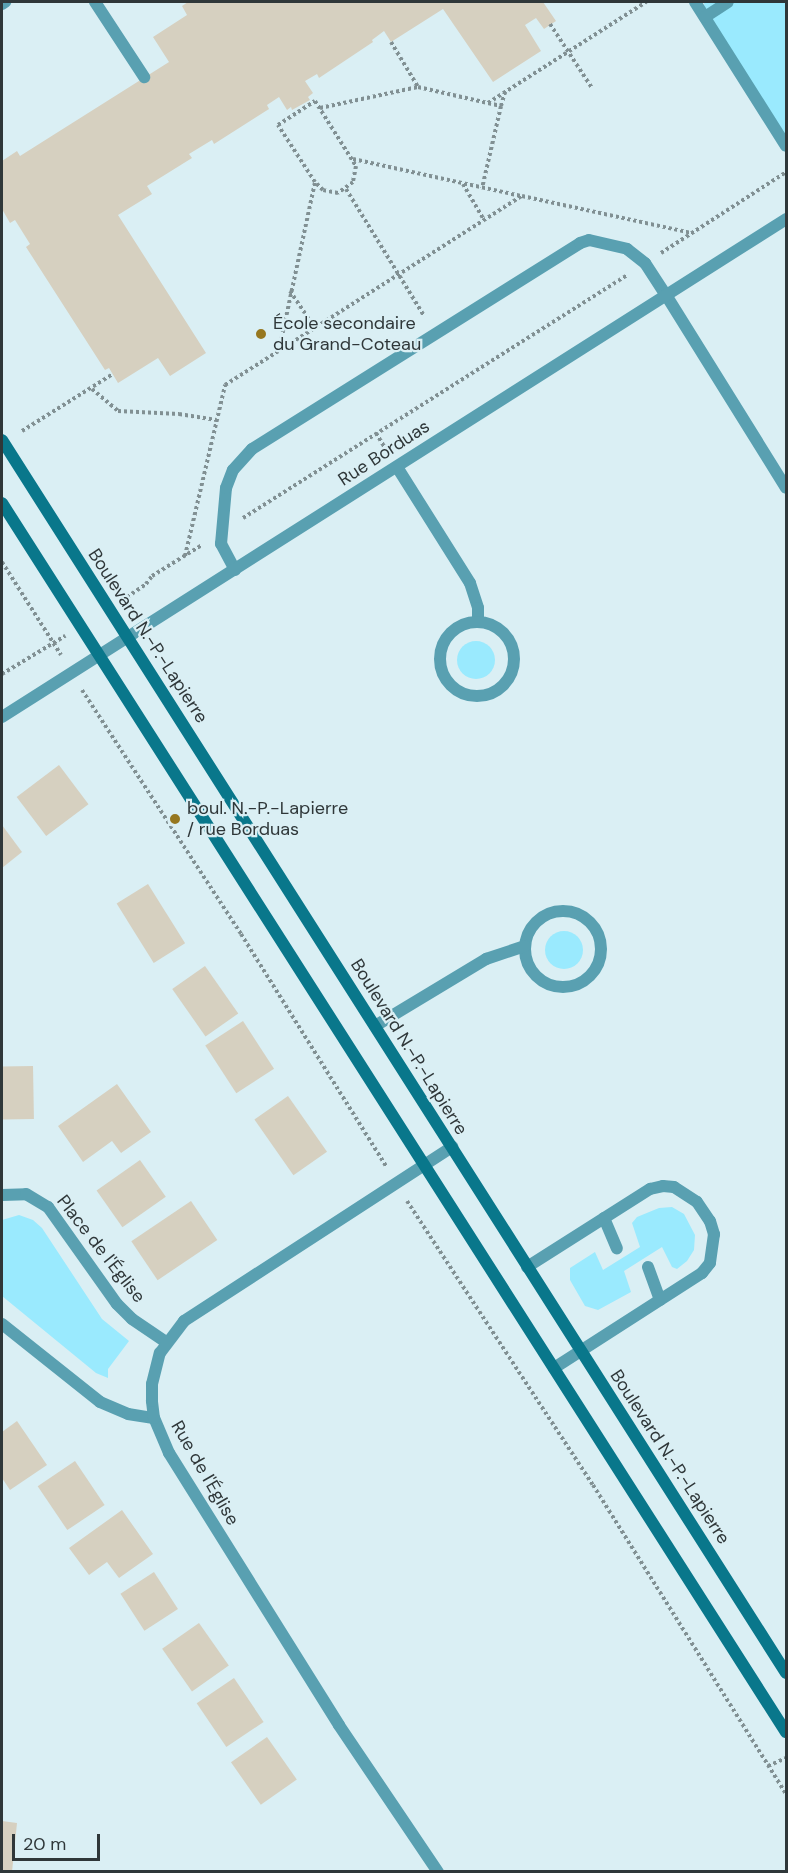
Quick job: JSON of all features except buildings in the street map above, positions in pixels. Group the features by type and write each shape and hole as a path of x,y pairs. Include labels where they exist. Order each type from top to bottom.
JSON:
{"street":[{"path":"95,2 144,77"},
{"path":"695,2 786,146"},
{"path":"705,17 728,2"},
{"name":"Rue Borduas","path":"2,717 786,219"},
{"path":"235,570 225,553 220,533 226,488 232,470 241,458 580,243 589,240 627,249 645,263 786,488"},
{"name":"Boulevard N.-P.-Lapierre","path":"2,440 786,1673"},
{"path":"397,467 470,583 478,608 478,622"},
{"path":"2,503 786,1732"},
{"path":"478,622 500,629 513,649 514,660 506,682 487,695 475,696 452,686 440,664 441,651 446,639 460,627 478,622"},
{"path":"375,1026 486,959 525,946 534,924 543,917 566,911 588,920 596,930 601,953 590,977 579,984 559,987 541,981 531,972 526,959 525,946"},
{"name":"Rue de l'Église","path":"438,1872 286,1641 169,1453 154,1418 152,1384 160,1353 184,1321 452,1147"},
{"path":"527,1267 650,1189 663,1186 674,1187 687,1193 705,1213 714,1234 710,1263 702,1273 554,1368"},
{"name":"Place de l'Église","path":"2,1195 26,1194 48,1207 117,1304 132,1319 166,1342"},
{"path":"604,1218 617,1248"},
{"path":"648,1267 660,1300"},
{"path":"2,1324 100,1402 128,1414 154,1418"}],"path":[{"path":"487,103 646,2"},
{"path":"550,24 592,88"},
{"path":"391,42 418,87"},
{"path":"320,108 418,87 501,106"},
{"path":"482,188 505,91"},
{"path":"315,101 320,108 352,159 357,174 346,189 331,193 315,182 278,125 315,101"},
{"path":"352,159 692,234 786,172"},
{"path":"278,351 315,182"},
{"path":"463,183 484,220"},
{"path":"346,189 435,334"},
{"path":"138,589 152,576 185,557 225,385 522,196"},
{"name":"Rue Borduas","path":"260,508 608,286"},
{"path":"290,290 315,328"},
{"path":"22,431 113,374"},
{"path":"92,389 118,411 179,414 217,420"},
{"path":"2,562 53,644 2,674"},
{"path":"90,702 379,1155"},
{"path":"413,1210 593,1485 786,1794"},
{"path":"768,1766 786,1758"}],"shaded area":[{"path":"704,2 786,2 786,146 705,17"},
{"path":"476,641 490,646 495,660 490,674 476,679 462,674 457,660 462,646"},
{"path":"564,931 571,932 577,937 582,943 582,957 577,963 571,968 564,969 557,968 551,963 546,957 545,950 546,943 551,937 557,932"},
{"path":"672,1207 684,1214 695,1235 694,1250 687,1261 677,1269 672,1267 662,1247 624,1271 631,1292 598,1310 585,1306 570,1280 570,1268 595,1252 603,1270 640,1247 632,1223 637,1217 659,1208"},
{"path":"19,1215 33,1220 42,1228 102,1319 129,1341 108,1369 108,1378 96,1373 2,1296 2,1220"}],"place":[{"name":"École secondaire du Grand-Coteau","path":"261,334"},
{"name":"boul. N.-P.-Lapierre / rue Borduas","path":"175,819"}]}
